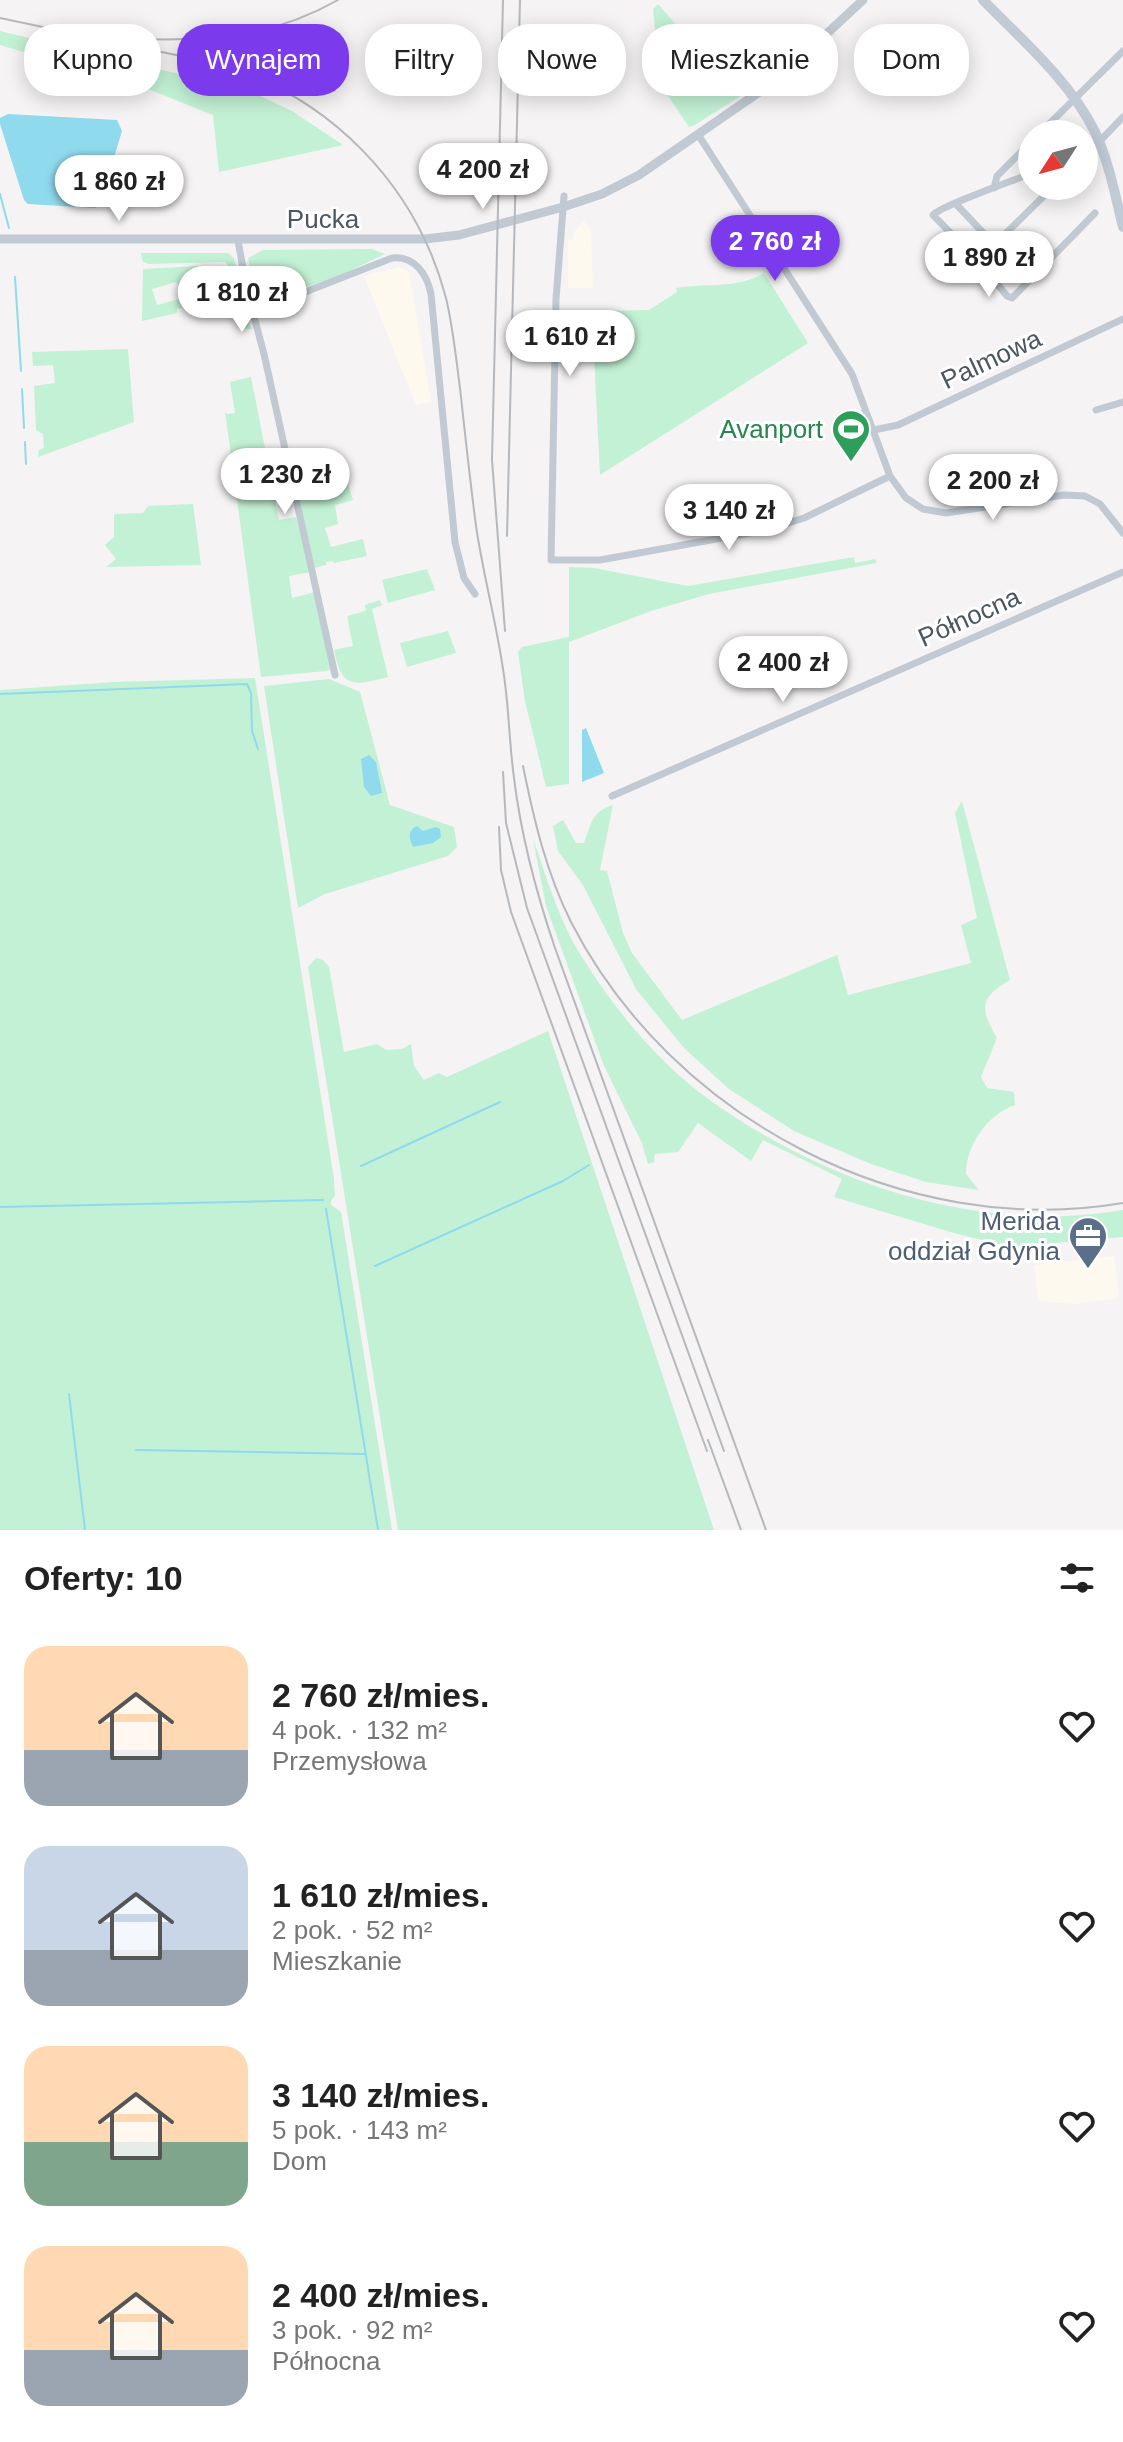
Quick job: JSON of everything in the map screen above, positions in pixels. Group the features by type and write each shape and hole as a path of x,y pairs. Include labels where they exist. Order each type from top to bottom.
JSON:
{"main road":[{"path":"983,0 1074,99 1099,142 1123,227"}],"street":[{"name":"Pucka","path":"0,239 386,241 459,235 584,200 639,175 778,79 863,0"},
{"path":"1053,120 1123,51"},
{"path":"1099,142 1123,117"},
{"path":"699,136 852,374 897,488 923,509 942,513 1064,495 1090,497 1100,504 1123,533"},
{"path":"994,188 997,176 1018,155"},
{"path":"1018,179 940,208 933,215 982,265 1007,296 1012,298 1095,213"},
{"path":"564,196 556,299 551,560 600,560 766,530 804,518 890,476"},
{"path":"956,204 990,240 997,242 1040,200"},
{"path":"238,241 335,675"},
{"name":"Pucka","path":"253,307 295,296 396,257 416,265 428,281 453,530 464,578 475,594"},
{"name":"Palmowa","path":"874,430 898,425 1123,319"},
{"path":"1096,410 1123,402"},
{"name":"Północna","path":"612,796 1123,572"}],"shaded area":[{"path":"584,221 591,231 593,288 568,288 568,240 572,241 575,230"},
{"path":"399,267 409,272 431,402 416,405 364,276"},
{"path":"1114,1256 1119,1298 1074,1304 1038,1301 1034,1265"}],"green space":[{"path":"658,4 676,24 655,24 653,9"},
{"path":"0,31 24,37 24,52 0,45"},
{"path":"161,70 177,73 177,96 260,96 292,111 343,145 219,172 213,115 161,94"},
{"path":"668,96 740,96 695,125 689,127"},
{"path":"372,249 385,254 341,275 266,301 255,293 248,258 263,250"},
{"path":"141,253 228,253 234,258 247,320 252,329 245,329 233,271 225,262 149,264 143,262"},
{"path":"198,266 201,274 181,288 176,282 152,289 157,305 187,297 193,306 142,321 143,269"},
{"path":"764,273 808,343 600,475 592,316 600,311 649,310 677,292 676,288 732,283"},
{"path":"128,349 134,422 38,457 39,450 44,448 43,434 36,430 34,386 55,383 53,365 33,366 32,352"},
{"path":"251,377 279,520 296,517 311,572 289,576 292,598 315,592 331,669 326,671 261,677 225,411 227,414 235,413 230,382"},
{"path":"338,451 353,500 335,505 338,524 325,528 331,547 363,539 367,556 326,562 326,565 314,568 294,478 311,474 309,460"},
{"path":"193,504 201,565 106,567 116,559 105,545 114,537 114,514 143,513 148,506"},
{"path":"854,557 855,563 875,559 877,563 709,594 651,611 569,642 569,784 546,787 525,701 518,652 522,647 569,637 569,567 594,568 688,586"},
{"path":"427,569 435,590 388,603 382,580"},
{"path":"380,600 382,605 372,609 388,677 351,682 341,672 334,650 353,646 347,616 366,611 365,605"},
{"path":"448,631 456,653 407,667 400,643"},
{"path":"255,678 334,1179 335,1196 331,1205 341,1212 392,1530 0,1530 0,690 114,682"},
{"path":"329,679 360,692 390,805 454,827 457,847 448,856 325,894 298,908 264,686"},
{"path":"962,801 1010,980 993,992 986,1004 987,1019 997,1038 981,1077 987,1088 1014,1092 1015,1105 987,1124 974,1142 966,1174 979,1190 926,1182 871,1164 794,1131 729,1089 684,1048 636,989 583,885 558,851 553,826 563,820 576,843 584,843 596,815 613,805 600,870 607,871 623,933 632,953 682,1020 837,955 848,995 971,963 961,925 977,918 955,813"},
{"path":"533,839 567,929 595,977 656,1053 711,1101 756,1131 804,1157 855,1179 907,1196 960,1208 1014,1215 1069,1216 1123,1210 1123,1237 1011,1247 954,1233 834,1197 842,1179 763,1140 751,1161 698,1123 678,1152 655,1154 654,1162 648,1164 642,1143 604,1066 546,906"},
{"path":"316,958 329,967 344,1052 377,1044 386,1050 402,1049 411,1044 414,1066 424,1080 439,1073 447,1077 548,1031 714,1530 398,1530 308,967"}],"water":[{"path":"8,114 117,120 122,131 100,204 95,208 28,204 24,200 0,124 0,118"},
{"path":"586,728 604,773 582,782 582,730"},
{"path":"369,755 376,762 382,793 371,796 364,787 361,759"},
{"path":"417,826 423,831 436,827 440,829 441,837 433,843 413,847 410,835"}],"waterway":[{"path":"0,194 9,228"},
{"path":"15,277 21,371"},
{"path":"22,389 24,428"},
{"path":"25,442 26,464"},
{"path":"0,694 247,684 251,693 252,731 258,749"},
{"path":"361,1166 500,1102"},
{"path":"375,1266 563,1181 589,1165"},
{"path":"0,1207 323,1200"},
{"path":"326,1209 378,1530"},
{"path":"69,1394 85,1530"},
{"path":"136,1450 365,1454"}],"railway":[{"path":"161,39 216,38 265,30 313,13 338,0"},
{"path":"503,0 492,460 505,631"},
{"path":"507,536 520,0"},
{"path":"0,18 214,63 255,77 294,97 330,121 362,149 413,218 432,256 451,320 476,526 505,683 517,800 536,885 555,948 766,1530"},
{"path":"523,766 542,846 571,922 615,992 669,1054 732,1107 803,1150 879,1182 959,1202 1041,1210 1123,1203"},
{"path":"503,772 506,823 527,908 724,1451"},
{"path":"499,827 501,870 511,912 707,1451"},
{"path":"708,1440 741,1530"}],"place":[{"name":"Avanport","path":"851,463"},
{"name":"Merida oddział Gdynia","path":"1088,1270"}]}
